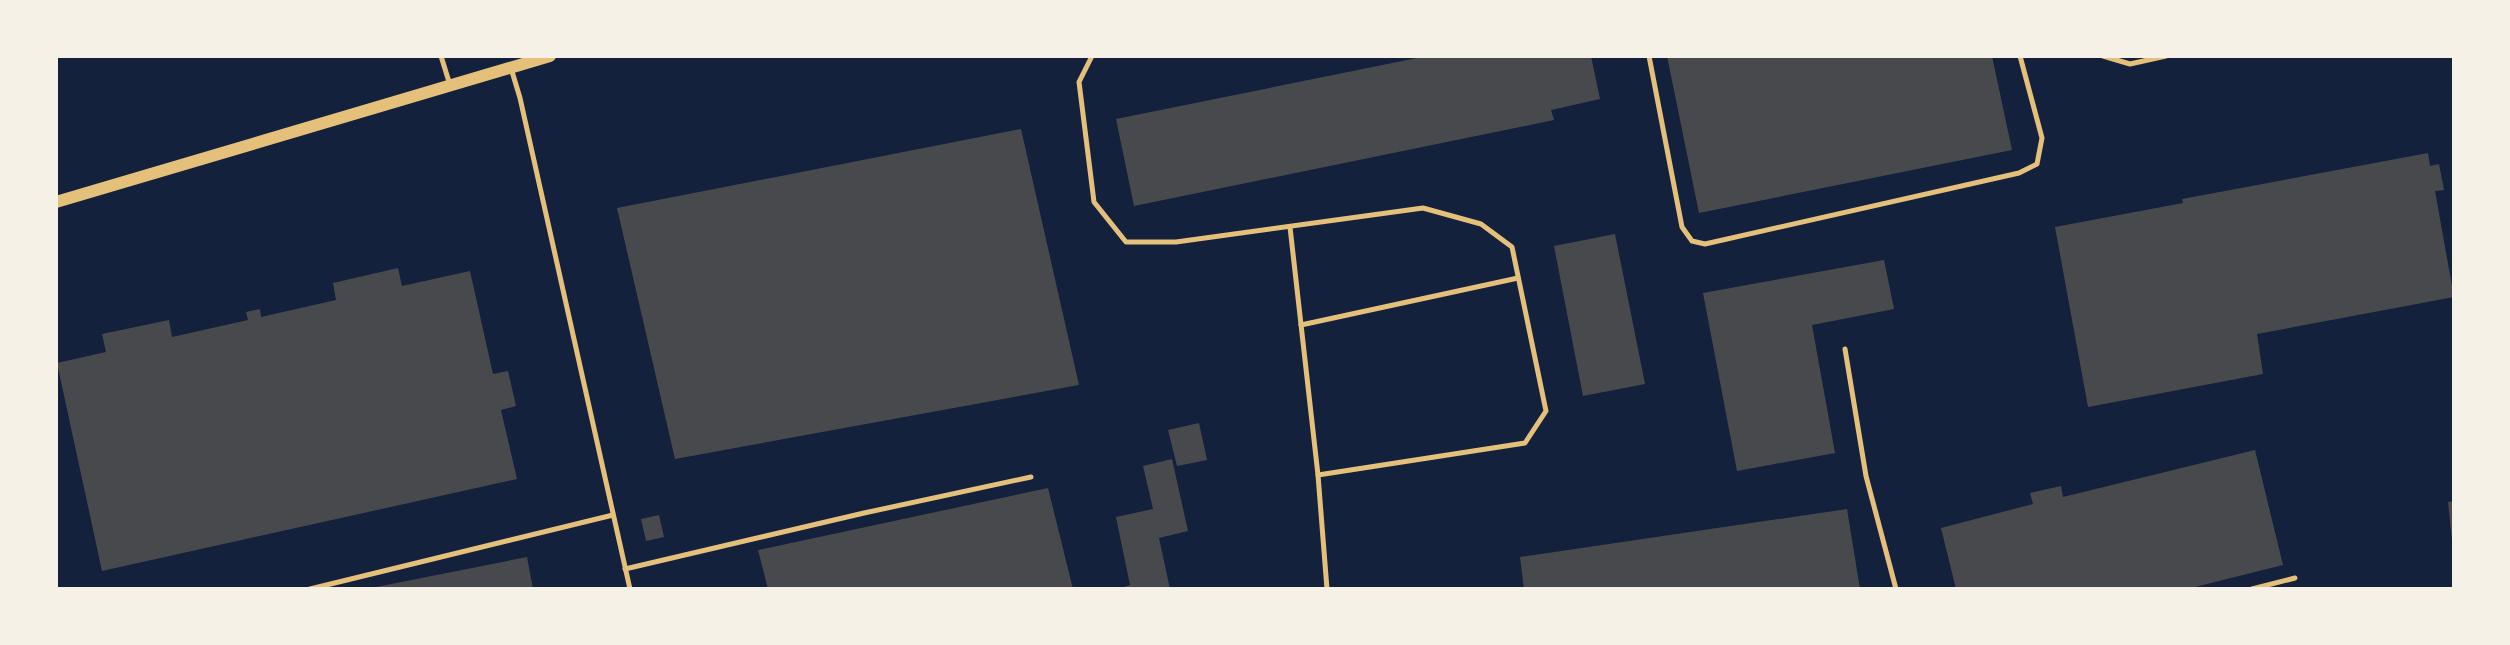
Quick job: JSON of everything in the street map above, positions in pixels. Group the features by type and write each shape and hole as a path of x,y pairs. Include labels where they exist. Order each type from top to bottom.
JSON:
{"street":[{"path":"56,202 550,56"}],"lane":[{"path":"441,56 450,85"},
{"path":"1092,56 1079,82 1094,202 1126,242 1176,243 1423,208 1481,224 1512,247 1546,411 1525,443 1318,475"},
{"path":"1649,56 1682,227 1692,241 1705,244 2019,173 2037,164 2042,138 2020,56"},
{"path":"2103,56 2130,64 2166,56"},
{"path":"511,68 630,589"},
{"path":"1290,226 1318,475 1327,589"},
{"path":"1301,325 1518,278"},
{"path":"1845,349 1866,476 1896,589"},
{"path":"625,569 1031,477"},
{"path":"310,589 613,515"},
{"path":"2252,589 2295,578"}],"building":[{"path":"1427,56 1591,56 1600,99 1551,110 1554,120 1134,206 1116,119"},
{"path":"1667,56 1992,56 2012,150 1699,213"},
{"path":"1021,129 1079,385 675,459 617,208"},
{"path":"2428,153 2430,166 2439,164 2444,190 2435,191 2454,297 2257,334 2263,374 2088,407 2055,227 2183,203 2182,199"},
{"path":"1615,234 1645,384 1583,396 1554,246"},
{"path":"1884,260 1894,309 1812,325 1835,453 1737,471 1703,293"},
{"path":"398,268 402,286 470,271 493,374 508,371 516,406 501,410 517,479 102,571 57,363 106,352 102,334 169,320 172,337 248,320 246,312 260,309 261,317 336,300 333,283"},
{"path":"1199,423 1207,460 1177,466 1168,430"},
{"path":"2255,450 2283,565 2187,589 1956,589 1941,528 2033,504 2030,493 2061,486 2063,497"},
{"path":"1172,459 1188,531 1159,538 1170,589 1118,589 1130,585 1116,517 1153,509 1143,466"},
{"path":"1048,488 1073,589 768,589 758,550"},
{"path":"2454,501 2454,540 2452,540 2448,502"},
{"path":"1847,509 1860,589 1524,589 1520,557"},
{"path":"659,515 664,537 646,541 641,519"},
{"path":"527,557 533,589 371,589 371,588"}]}
